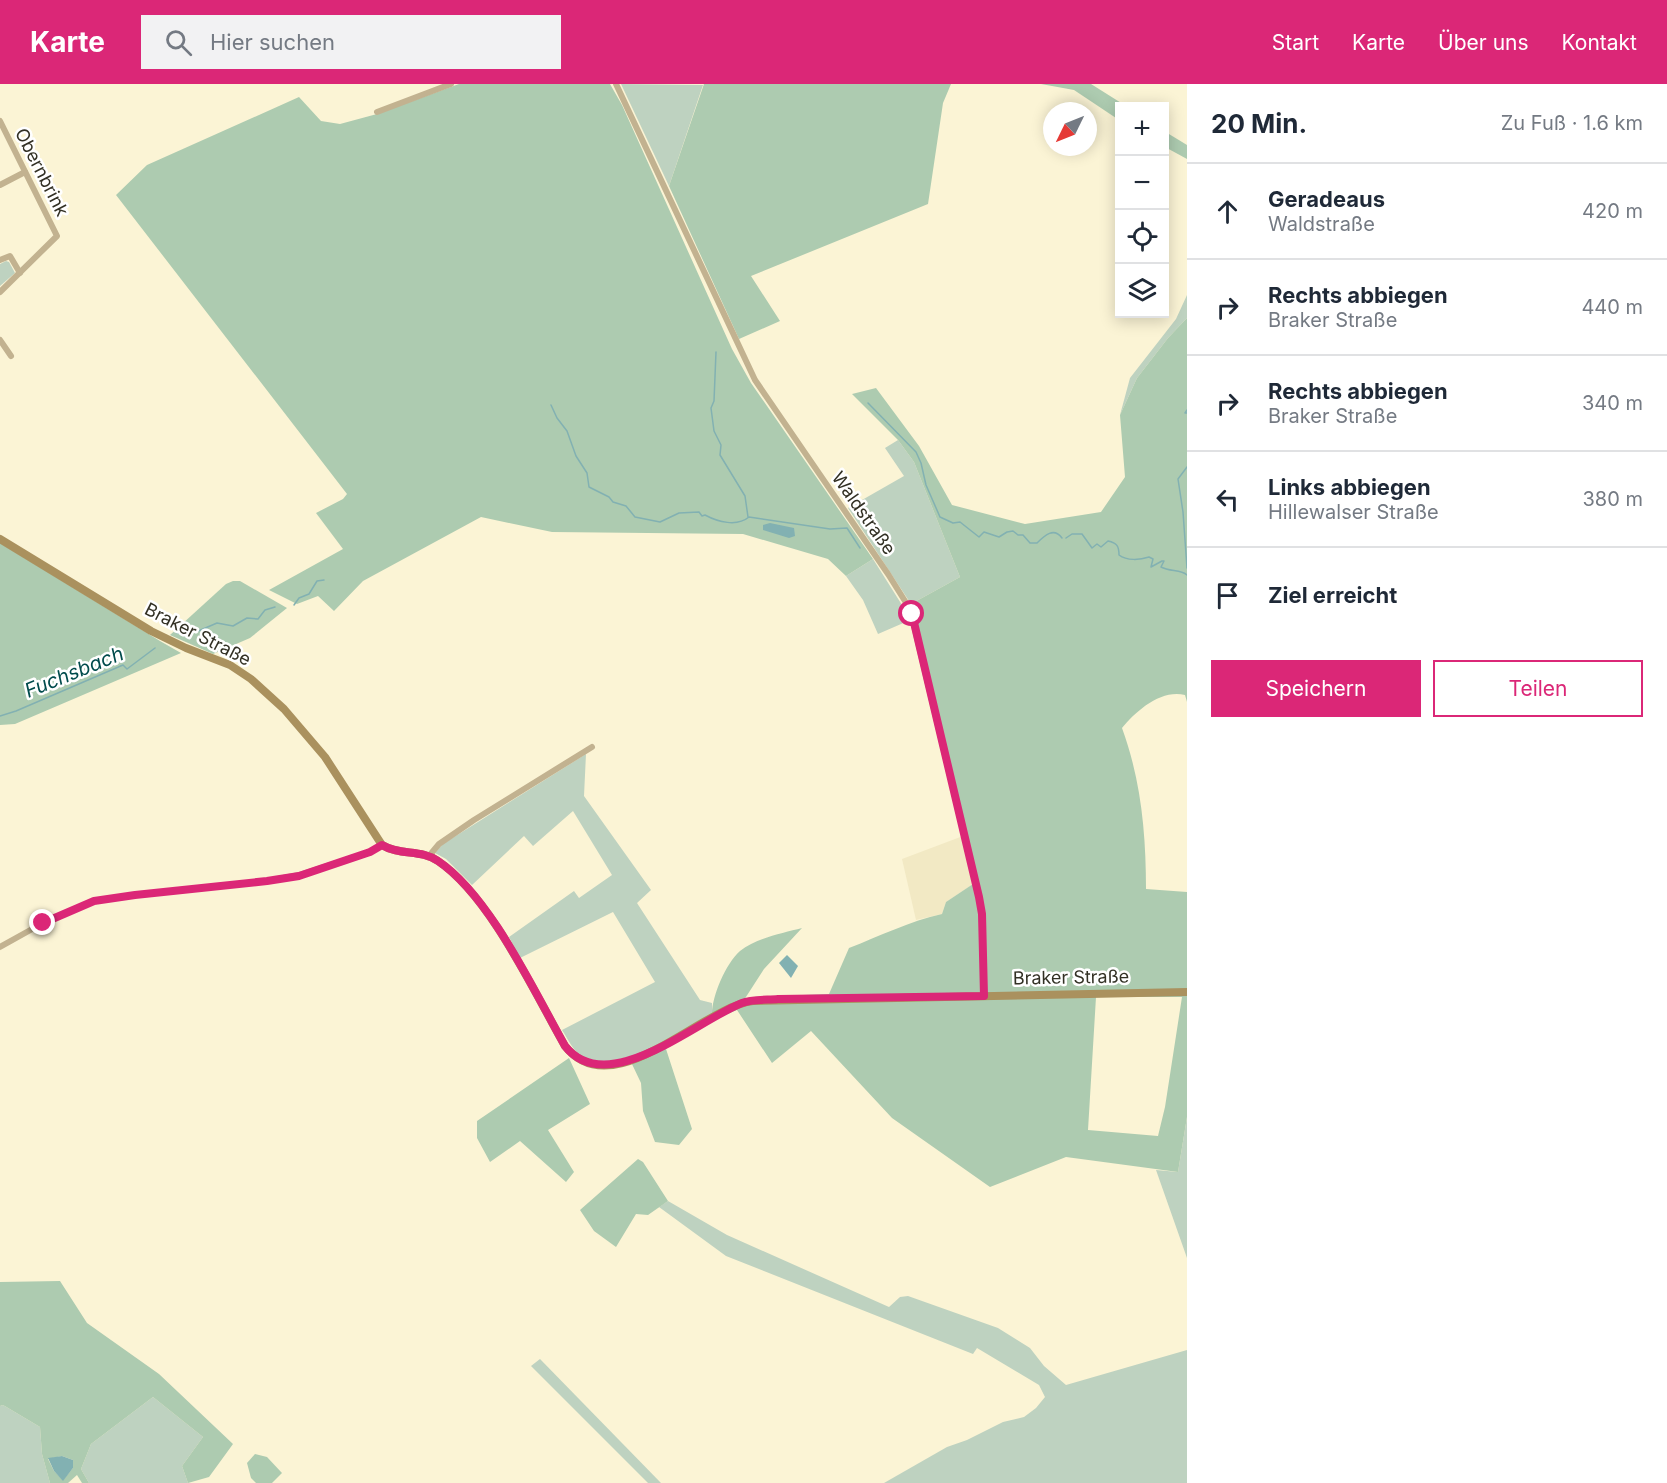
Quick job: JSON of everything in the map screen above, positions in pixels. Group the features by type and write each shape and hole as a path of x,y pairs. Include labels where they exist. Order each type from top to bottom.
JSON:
{"main road":[{"name":"Braker Straße","path":"0,539 151,631 230,665 251,679 284,709 325,758 382,845 393,851 421,853 429,856 450,871 485,911 518,963 565,1046 573,1055 587,1063 602,1065 637,1058 745,1002 778,999 1187,992"}],"street":[{"path":"377,112 452,84"},
{"name":"Waldstraße","path":"616,84 755,380 910,609 979,897 982,914 984,996"},
{"name":"Obernbrink","path":"0,121 57,236 20,273"},
{"path":"0,185 26,172"},
{"path":"0,260 10,255 20,273 0,292"},
{"path":"0,340 11,356"},
{"path":"429,856 440,844 483,814 592,747"},
{"path":"0,947 51,919 94,901 299,876 370,852 382,845"}],"shaded area":[{"path":"963,836 973,884 946,902 942,914 916,920 902,859"}],"green space":[{"path":"459,84 610,84 622,105 732,349 751,383 873,559 846,576 828,559 743,534 552,532 481,517 363,581 334,611 318,596 297,604 269,590 343,549 316,513 343,499 347,494 116,195 147,165 299,97 321,121 340,124 377,114"},
{"path":"621,84 703,85 669,186"},
{"path":"704,84 951,84 943,103 928,204 751,276 780,321 739,339 669,186"},
{"path":"1041,84 1091,84 1120,102 1115,102 1115,117 1097,105 1097,102 1092,102 1074,90"},
{"path":"1169,134 1187,145 1187,159 1169,149"},
{"path":"6,261 15,273 0,286 0,264"},
{"path":"1187,295 1187,318 1137,378 1120,415 1130,378 1176,319"},
{"path":"1187,318 1187,702 1185,695 1167,695 1158,698 1134,715 1122,728 1134,767 1141,807 1146,889 1187,892 1187,1117 1178,1172 1066,1157 990,1187 892,1118 811,1031 772,1063 737,1010 723,1016 712,1014 714,998 730,963 746,946 770,936 802,928 764,969 744,1000 829,994 849,948 942,914 946,902 976,882 911,604 960,577 914,462 898,440 852,394 876,388 919,446 952,505 1025,524 1101,512 1125,477 1120,415 1137,378","holes":["1096,997 1182,997 1165,1107 1158,1136 1088,1130"]},
{"path":"898,440 914,462 960,577 911,604 848,508 904,476 885,448"},
{"path":"0,543 181,653 15,724 0,725"},
{"path":"873,559 902,605 908,621 878,634 863,600 846,576"},
{"path":"240,581 287,608 250,638 213,654 170,635 226,584"},
{"path":"586,754 584,796 651,890 637,903 700,1000 712,1003 712,1014 667,1040 632,1056 615,1060 599,1061 580,1056 562,1030 655,982 613,912 520,958 509,937 574,891 579,898 612,875 573,811 533,846 524,836 472,885 446,859 435,853 443,844"},
{"path":"666,1049 692,1129 679,1145 655,1142 643,1111 641,1083 631,1062"},
{"path":"569,1058 590,1104 548,1130 574,1172 566,1182 520,1141 490,1162 477,1138 477,1121"},
{"path":"1187,1117 1187,1258 1156,1170 1178,1172"},
{"path":"638,1159 643,1162 668,1201 648,1215 636,1214 616,1247 594,1231 580,1210"},
{"path":"668,1201 727,1235 889,1307 900,1297 908,1296 998,1328 1030,1348 1044,1366 1066,1385 1187,1350 1187,1483 884,1483 947,1447 1003,1422 1024,1417 1045,1397 1039,1385 977,1348 973,1354 726,1256 659,1207"},
{"path":"60,1281 87,1323 159,1374 233,1444 209,1477 188,1483 182,1466 203,1437 153,1397 91,1444 81,1469 89,1483 82,1483 77,1475 68,1483 50,1483 42,1454 40,1427 3,1405 0,1406 0,1282","holes":["62,1456 73,1460 73,1468 63,1480 54,1471 48,1459"]},
{"path":"540,1359 661,1483 648,1483 531,1366"},
{"path":"153,1397 203,1437 182,1466 188,1483 89,1483 81,1469 91,1444"},
{"path":"3,1405 40,1427 42,1454 50,1483 0,1483 0,1406"},
{"path":"255,1454 267,1457 282,1473 272,1483 256,1483 251,1478 247,1463"}],"water":[{"path":"770,523 794,528 795,536 789,538 763,530 763,525"},
{"path":"787,955 798,966 791,978 779,963"},
{"path":"62,1456 73,1460 73,1468 63,1481 54,1471 48,1458"}],"waterway":[{"path":"716,352 714,401 711,408 714,431 721,445 720,455 745,496 748,517"},
{"path":"868,403 916,452 926,485 940,517 953,523 960,522 979,537 984,532 999,537 1013,531 1018,535 1023,535 1030,543 1037,543 1046,535 1053,533 1062,538"},
{"path":"551,405 567,431 576,456 587,473 589,487 609,497 613,502 626,506 635,517 660,522 679,513 699,512 702,516 733,523 749,517 830,529 847,528 860,548"},
{"path":"1187,410 1185,413 1187,413"},
{"path":"1187,467 1178,479 1187,568"},
{"path":"1066,538 1072,534 1082,534 1092,548 1097,544 1101,547 1108,541 1117,545 1119,555 1122,557 1134,559 1149,557 1153,559 1151,567 1164,561 1161,567 1187,575"},
{"name":"Fuchsbach","path":"294,605 299,598 309,594 317,581 324,580"},
{"name":"Fuchsbach","path":"177,633 196,632 217,623 233,626 247,618 258,619 265,610 275,607"},
{"name":"Fuchsbach","path":"0,716 123,665 127,669 155,648"}],"route":[{"path":"43,923 94,901 299,876 370,852 382,845 393,851 421,853 429,856 463,883 501,935 565,1046 573,1055 587,1063 602,1065 637,1058 745,1002 778,999 984,996 982,914 979,897 912,614"}]}
